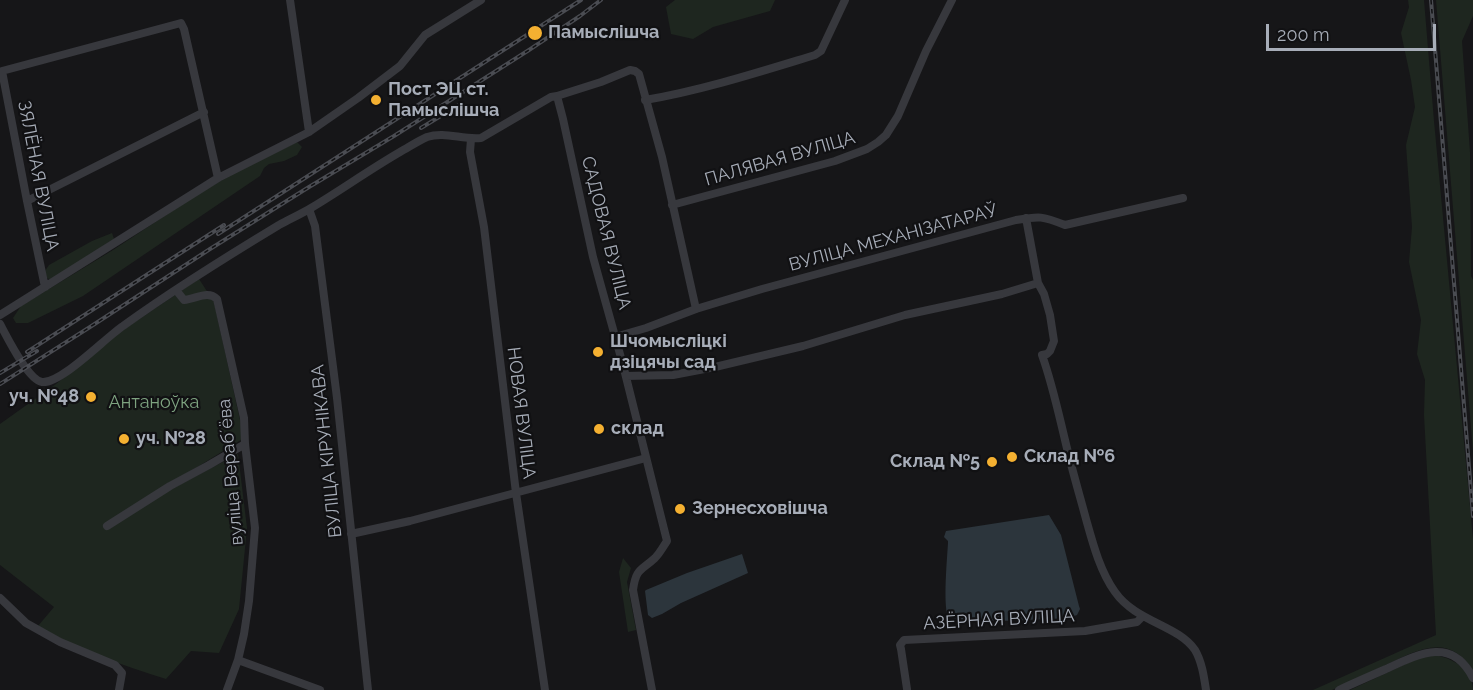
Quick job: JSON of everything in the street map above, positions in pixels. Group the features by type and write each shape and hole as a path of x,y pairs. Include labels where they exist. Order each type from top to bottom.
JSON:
{"street":[{"path":"290,0 309,132"},
{"path":"0,315 218,178 309,132 400,66 425,35 480,0"},
{"path":"645,100 737,79 815,55 822,51 846,0"},
{"name":"ПАЛЯВАЯ ВУЛІЦА","path":"672,206 835,161 867,149 878,142 886,135 898,116 926,51 952,0"},
{"name":"ЗЯЛЁНАЯ ВУЛІЦА","path":"45,287 2,71 181,23 204,112"},
{"path":"0,324 33,377 42,382 49,381 61,376 116,330 176,290 282,223 309,209 368,170 428,137 443,134 471,139 481,138 542,101 630,70 639,74 662,157 696,309"},
{"name":"САДОВАЯ ВУЛІЦА","path":"557,96 593,257 610,312 667,541 658,556 640,569 635,578 633,590 652,690"},
{"path":"27,201 204,112 218,178"},
{"name":"НОВАЯ ВУЛІЦА","path":"471,139 470,152 484,228 516,493 545,690"},
{"name":"ВУЛІЦА МЕХАНІЗАТАРАЎ","path":"615,337 696,309 774,286 1016,220 1037,216 1046,217 1065,225 1183,198"},
{"name":"ВУЛІЦА КІРУНІКАВА","path":"309,209 315,226 337,398 368,690"},
{"path":"1026,218 1038,283 1050,315 1054,341 1050,351 1042,355 1074,477 1104,573 1124,603 1190,643 1200,662 1206,690"},
{"path":"626,376 673,375 715,367 803,346 905,315 1002,294 1038,283"},
{"name":"вуліца Верабʼёва","path":"176,290 184,300 209,294 219,302 242,403 255,528 244,634 227,690"},
{"path":"107,526 170,486 245,444"},
{"path":"351,534 410,521 646,458"},
{"path":"0,598 26,623 60,642 115,665 122,673 120,690"},
{"name":"АЗЁРНАЯ ВУЛІЦА","path":"907,689 900,645 904,640 1085,631 1137,622 1143,616"},
{"path":"1339,690 1413,656 1433,651 1452,654 1467,666 1473,678"},
{"path":"237,660 320,690"}],"green space":[{"path":"675,0 775,0 770,11 713,27 693,39 671,34 666,7"},
{"path":"1408,0 1424,0 1473,539 1473,670 1466,661 1451,650 1427,648 1332,690 1313,690 1436,635 1424,415 1425,380 1417,354 1421,320 1409,262 1412,227 1406,145 1415,107 1401,33 1409,7"},
{"path":"1436,0 1473,0 1473,16 1462,41 1470,152 1473,452"},
{"path":"297,142 302,147 297,155 269,164 260,176 83,296 28,323 16,323 13,318 21,306 113,250 195,196 241,169"},
{"path":"112,233 114,239 51,280 47,278 45,271 49,265 92,241"},
{"name":"Антаноўка","path":"199,279 214,302 244,438 109,522 238,454 247,528 239,609 219,653 191,651 166,679 84,650 38,626 54,607 0,565 0,424 56,384 120,332"},
{"path":"623,558 631,568 627,582 636,630 628,632 619,572"},
{"path":"1433,655 1447,658 1460,665 1469,676 1473,690 1350,690 1423,656"}],"shaded area":[{"path":"1049,515 1061,535 1080,609 1077,615 1068,618 996,621 948,617 946,592 948,541 944,537 946,531"},
{"path":"742,554 748,573 662,614 652,618 648,615 646,590"}],"railway":[{"path":"218,234 581,0"},
{"path":"0,384 210,249 529,50 601,0"},
{"path":"1431,0 1473,516"},
{"path":"421,128 462,103"},
{"path":"27,352 224,225"},
{"path":"0,373 37,351"}],"place":[{"name":"Памыслішча","path":"535,33"},
{"name":"Пост ЭЦ ст. Памыслішча","path":"376,100"},
{"name":"Шчомысліцкі дзіцячы сад","path":"598,352"},
{"name":"уч. №48","path":"91,397"},
{"name":"склад","path":"599,429"},
{"name":"уч. №28","path":"124,439"},
{"name":"Склад №6","path":"1012,457"},
{"name":"Склад №5","path":"992,462"},
{"name":"Зернесховішча","path":"680,509"}]}
